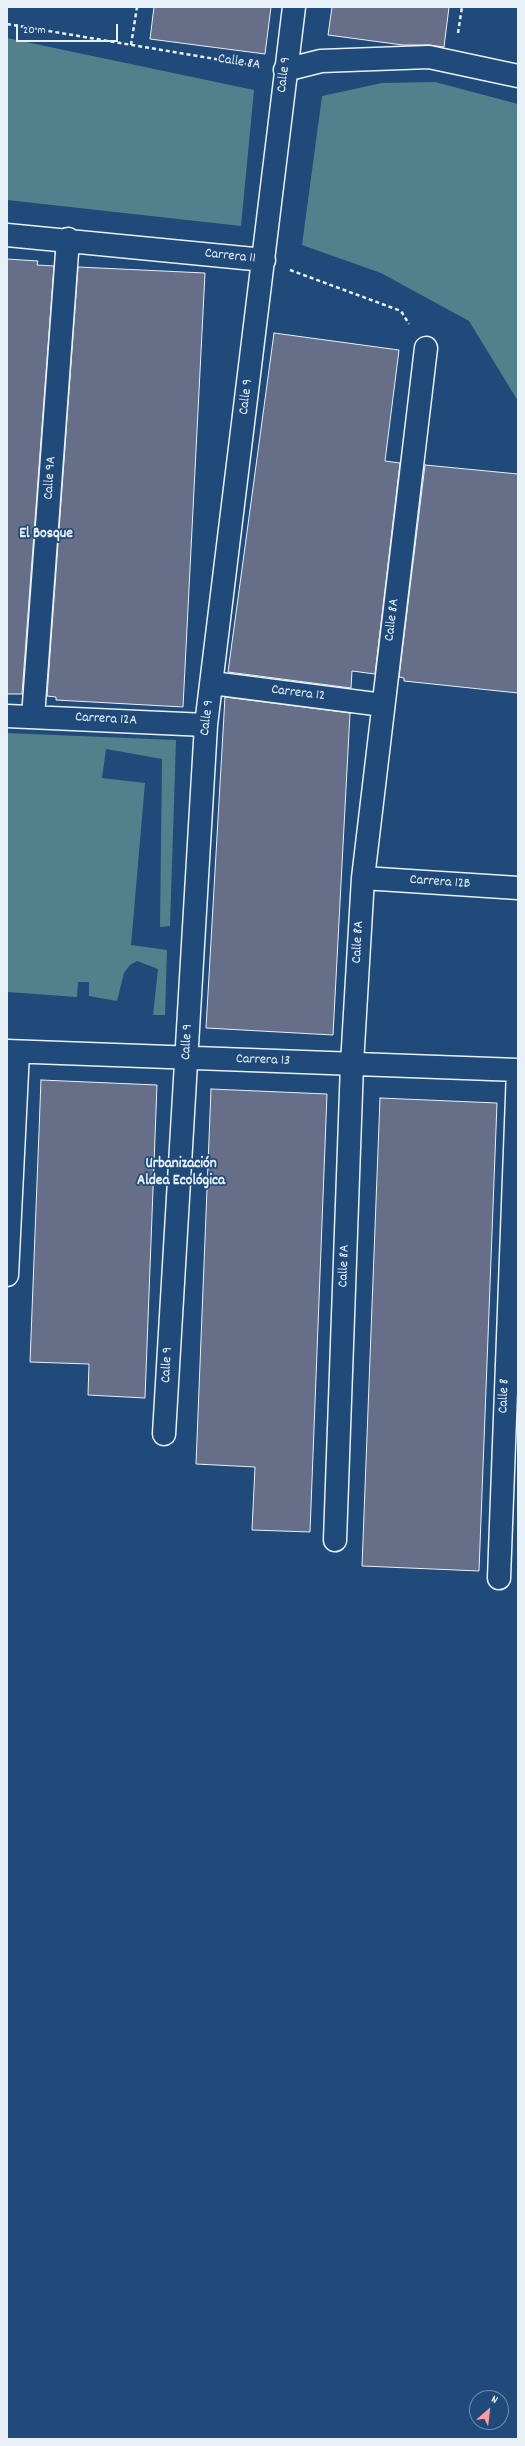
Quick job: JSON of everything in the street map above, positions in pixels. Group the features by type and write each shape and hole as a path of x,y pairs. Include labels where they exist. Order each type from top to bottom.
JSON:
{"street":[{"name":"Calle 9","path":"164,1434 206,725 264,260 285,70 294,7"},
{"path":"285,70 321,61 429,58 518,76"},
{"name":"Carrera 11","path":"7,235 68,239 264,260"},
{"name":"Calle 9A","path":"33,717 68,239"},
{"name":"Calle 8A","path":"335,1540 352,1064 363,878 426,348"},
{"name":"Carrera 12","path":"212,683 384,705"},
{"name":"Carrera 12A","path":"7,716 206,725"},
{"name":"Carrera 12B","path":"363,878 518,888"},
{"path":"7,1275 13,1051"},
{"name":"Carrera 13","path":"13,1051 518,1070"},
{"name":"Calle 8","path":"499,1578 514,1238 518,1070"}],"path":[{"path":"131,45 137,7"},
{"name":"Calle 8A","path":"7,24 285,70"},
{"name":"Carrera 11","path":"264,260 401,311 426,348"}],"green space":[{"path":"7,38 254,90 241,226 7,200"},
{"path":"435,82 518,104 518,401 469,321 381,273 302,245 322,96 382,83"},
{"path":"7,733 176,740 170,926 160,927 162,759 106,749 102,778 145,783 131,945 167,950 165,1015 153,1015 158,969 137,961 130,965 124,973 117,1001 89,996 89,982 78,982 77,997 7,992"}],"building":[{"path":"154,7 271,7 265,54 150,39"},
{"path":"332,7 449,7 444,47 429,45 403,45 328,35"},
{"path":"7,259 38,261 37,265 54,266 22,694 7,694"},
{"path":"78,267 205,273 183,707 56,700 56,697 47,696"},
{"path":"274,333 399,350 385,461 400,463 375,674 352,671 351,688 228,672"},
{"path":"425,465 518,474 518,693 404,681 404,678 399,677"},
{"path":"225,697 350,713 333,1035 206,1028"},
{"path":"41,1080 157,1085 145,1398 88,1395 89,1364 30,1362"},
{"path":"211,1089 327,1094 310,1532 252,1530 255,1467 196,1464"},
{"path":"380,1098 497,1103 479,1571 362,1566"}],"district":[{"name":"El Bosque","path":"46,535"},
{"name":"Urbanización Aldea Ecológica","path":"181,1174"}]}
